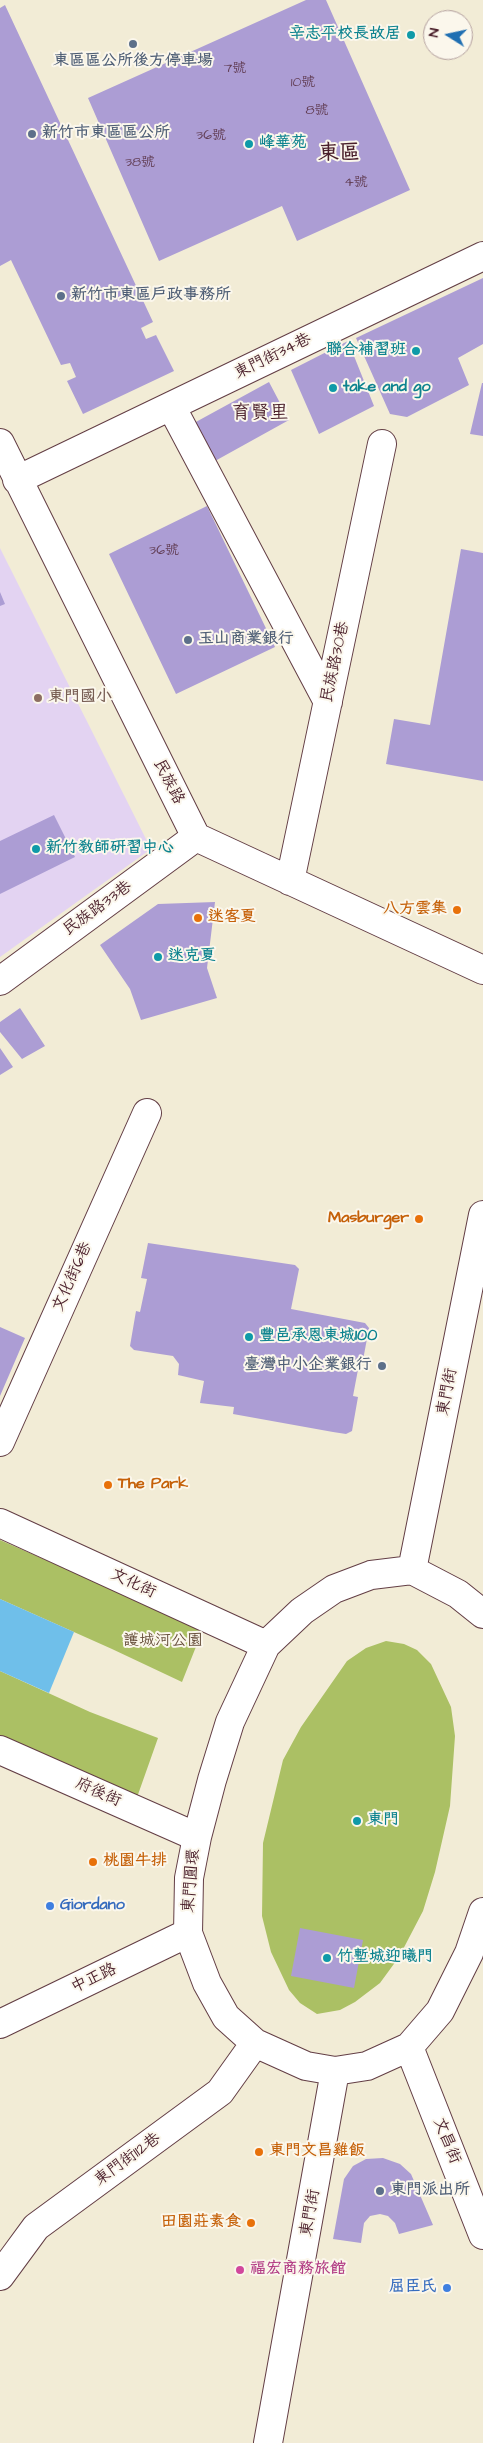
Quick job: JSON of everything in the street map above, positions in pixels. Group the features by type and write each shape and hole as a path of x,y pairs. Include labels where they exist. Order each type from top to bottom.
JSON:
{"street":[{"name":"東門街34巷","path":"18,480 483,256"},
{"path":"171,406 328,702"},
{"name":"民族路","path":"0,443 196,837"},
{"name":"民族路30巷","path":"290,881 382,444"},
{"path":"196,837 483,970"},
{"name":"民族路33巷","path":"0,981 196,837"},
{"name":"文化街6巷","path":"0,1442 146,1113"},
{"name":"東門街","path":"412,1570 475,1301 483,1215"},
{"name":"文化街","path":"0,1523 266,1645"},
{"path":"412,1570 458,1594 483,1614"},
{"name":"東門圓環","path":"412,1570 371,1575 334,1589 302,1611 266,1645 230,1722 196,1838 189,1878 188,1933 207,1983 226,2017 255,2043 306,2066 336,2071 368,2066 409,2047 440,2011 476,1957 483,1912"},
{"name":"府後街","path":"0,1750 196,1838"},
{"name":"中正路","path":"0,2024 188,1933"},
{"name":"東門街112巷","path":"0,2276 36,2227 220,2092 255,2043"},
{"name":"文昌街","path":"409,2047 483,2235"},
{"name":"東門街","path":"268,2443 336,2071"}],"shaded area":[{"name":"東門國小","path":"0,548 151,849 0,957"}],"green space":[{"name":"護城河公園","path":"0,1540 203,1629 182,1682 0,1599"},
{"name":"東門","path":"386,1641 404,1644 417,1650 431,1664 451,1707 455,1736 450,1806 435,1872 423,1911 399,1957 380,1983 355,2002 340,2010 317,2014 300,2003 289,1990 271,1952 262,1916 263,1843 283,1760 301,1727 347,1661 366,1648"},
{"path":"0,1671 90,1712 158,1738 135,1803 0,1740"}],"water":[{"path":"0,1599 74,1632 49,1693 0,1671"}],"building":[{"name":"峰華苑","path":"306,0 326,0 410,190 297,241 282,206 159,261 88,98"},
{"name":"新竹市東區區公所","path":"5,5 153,322 141,328 146,339 156,335 174,371 83,414 67,381 76,377 70,363 61,365 11,260 0,266 0,8"},
{"name":"聯合補習班","path":"483,278 483,344 458,358 469,385 407,417 390,414 356,338"},
{"name":"take and go","path":"348,341 374,406 319,434 291,370"},
{"path":"269,382 289,420 215,461 194,423"},
{"path":"483,383 483,436 470,434"},
{"path":"207,506 275,647 176,694 109,554"},
{"path":"461,549 483,553 483,781 386,764 394,719 430,725"},
{"path":"0,592 5,604 0,606"},
{"name":"新竹教師研習中心","path":"54,815 75,857 0,894 0,841"},
{"name":"迷克夏","path":"215,902 207,968 217,998 141,1020 130,989 100,945 158,904"},
{"path":"20,1008 45,1046 22,1059 0,1032 0,1022"},
{"path":"0,1048 13,1067 0,1075"},
{"name":"豐邑承恩東城100","path":"148,1243 295,1265 299,1269 291,1309 365,1323 369,1328 363,1360 360,1359 353,1396 358,1397 352,1431 346,1434 233,1414 234,1407 200,1403 204,1381 178,1375 179,1364 173,1356 134,1350 130,1346 136,1311 140,1312 147,1279 141,1278"},
{"path":"0,1327 25,1338 0,1396"},
{"name":"竹塹城迎曦門","path":"300,1928 363,1940 354,1988 291,1976"},
{"name":"東門派出所","path":"383,2158 400,2164 411,2174 433,2225 399,2234 395,2223 388,2216 380,2214 370,2216 364,2223 361,2243 333,2239 344,2179 353,2166 366,2159"}],"place":[{"name":"辛志平校長故居","path":"411,35"},
{"name":"東區區公所後方停車場","path":"133,44"},
{"name":"新竹市東區區公所","path":"32,134"},
{"name":"峰華苑","path":"249,144"},
{"name":"新竹市東區戶政事務所","path":"61,296"},
{"name":"聯合補習班","path":"416,351"},
{"name":"take and go","path":"333,388"},
{"name":"玉山商業銀行","path":"188,640"},
{"name":"東門國小","path":"38,698"},
{"name":"新竹教師研習中心","path":"36,849"},
{"name":"八方雲集","path":"457,910"},
{"name":"迷客夏","path":"198,918"},
{"name":"迷克夏","path":"158,957"},
{"name":"Masburger","path":"419,1219"},
{"name":"豐邑承恩東城100","path":"249,1337"},
{"name":"臺灣中小企業銀行","path":"382,1366"},
{"name":"The Park","path":"108,1485"},
{"name":"東門","path":"357,1821"},
{"name":"桃園牛排","path":"93,1862"},
{"name":"Giordano","path":"50,1906"},
{"name":"竹塹城迎曦門","path":"327,1958"},
{"name":"東門文昌雞飯","path":"259,2152"},
{"name":"東門派出所","path":"380,2191"},
{"name":"田園莊素食","path":"251,2223"},
{"name":"福宏商務旅館","path":"240,2270"},
{"name":"屈臣氏","path":"447,2288"}],"district":[{"name":"東區","path":"339,155"},
{"name":"育賢里","path":"260,414"}]}
